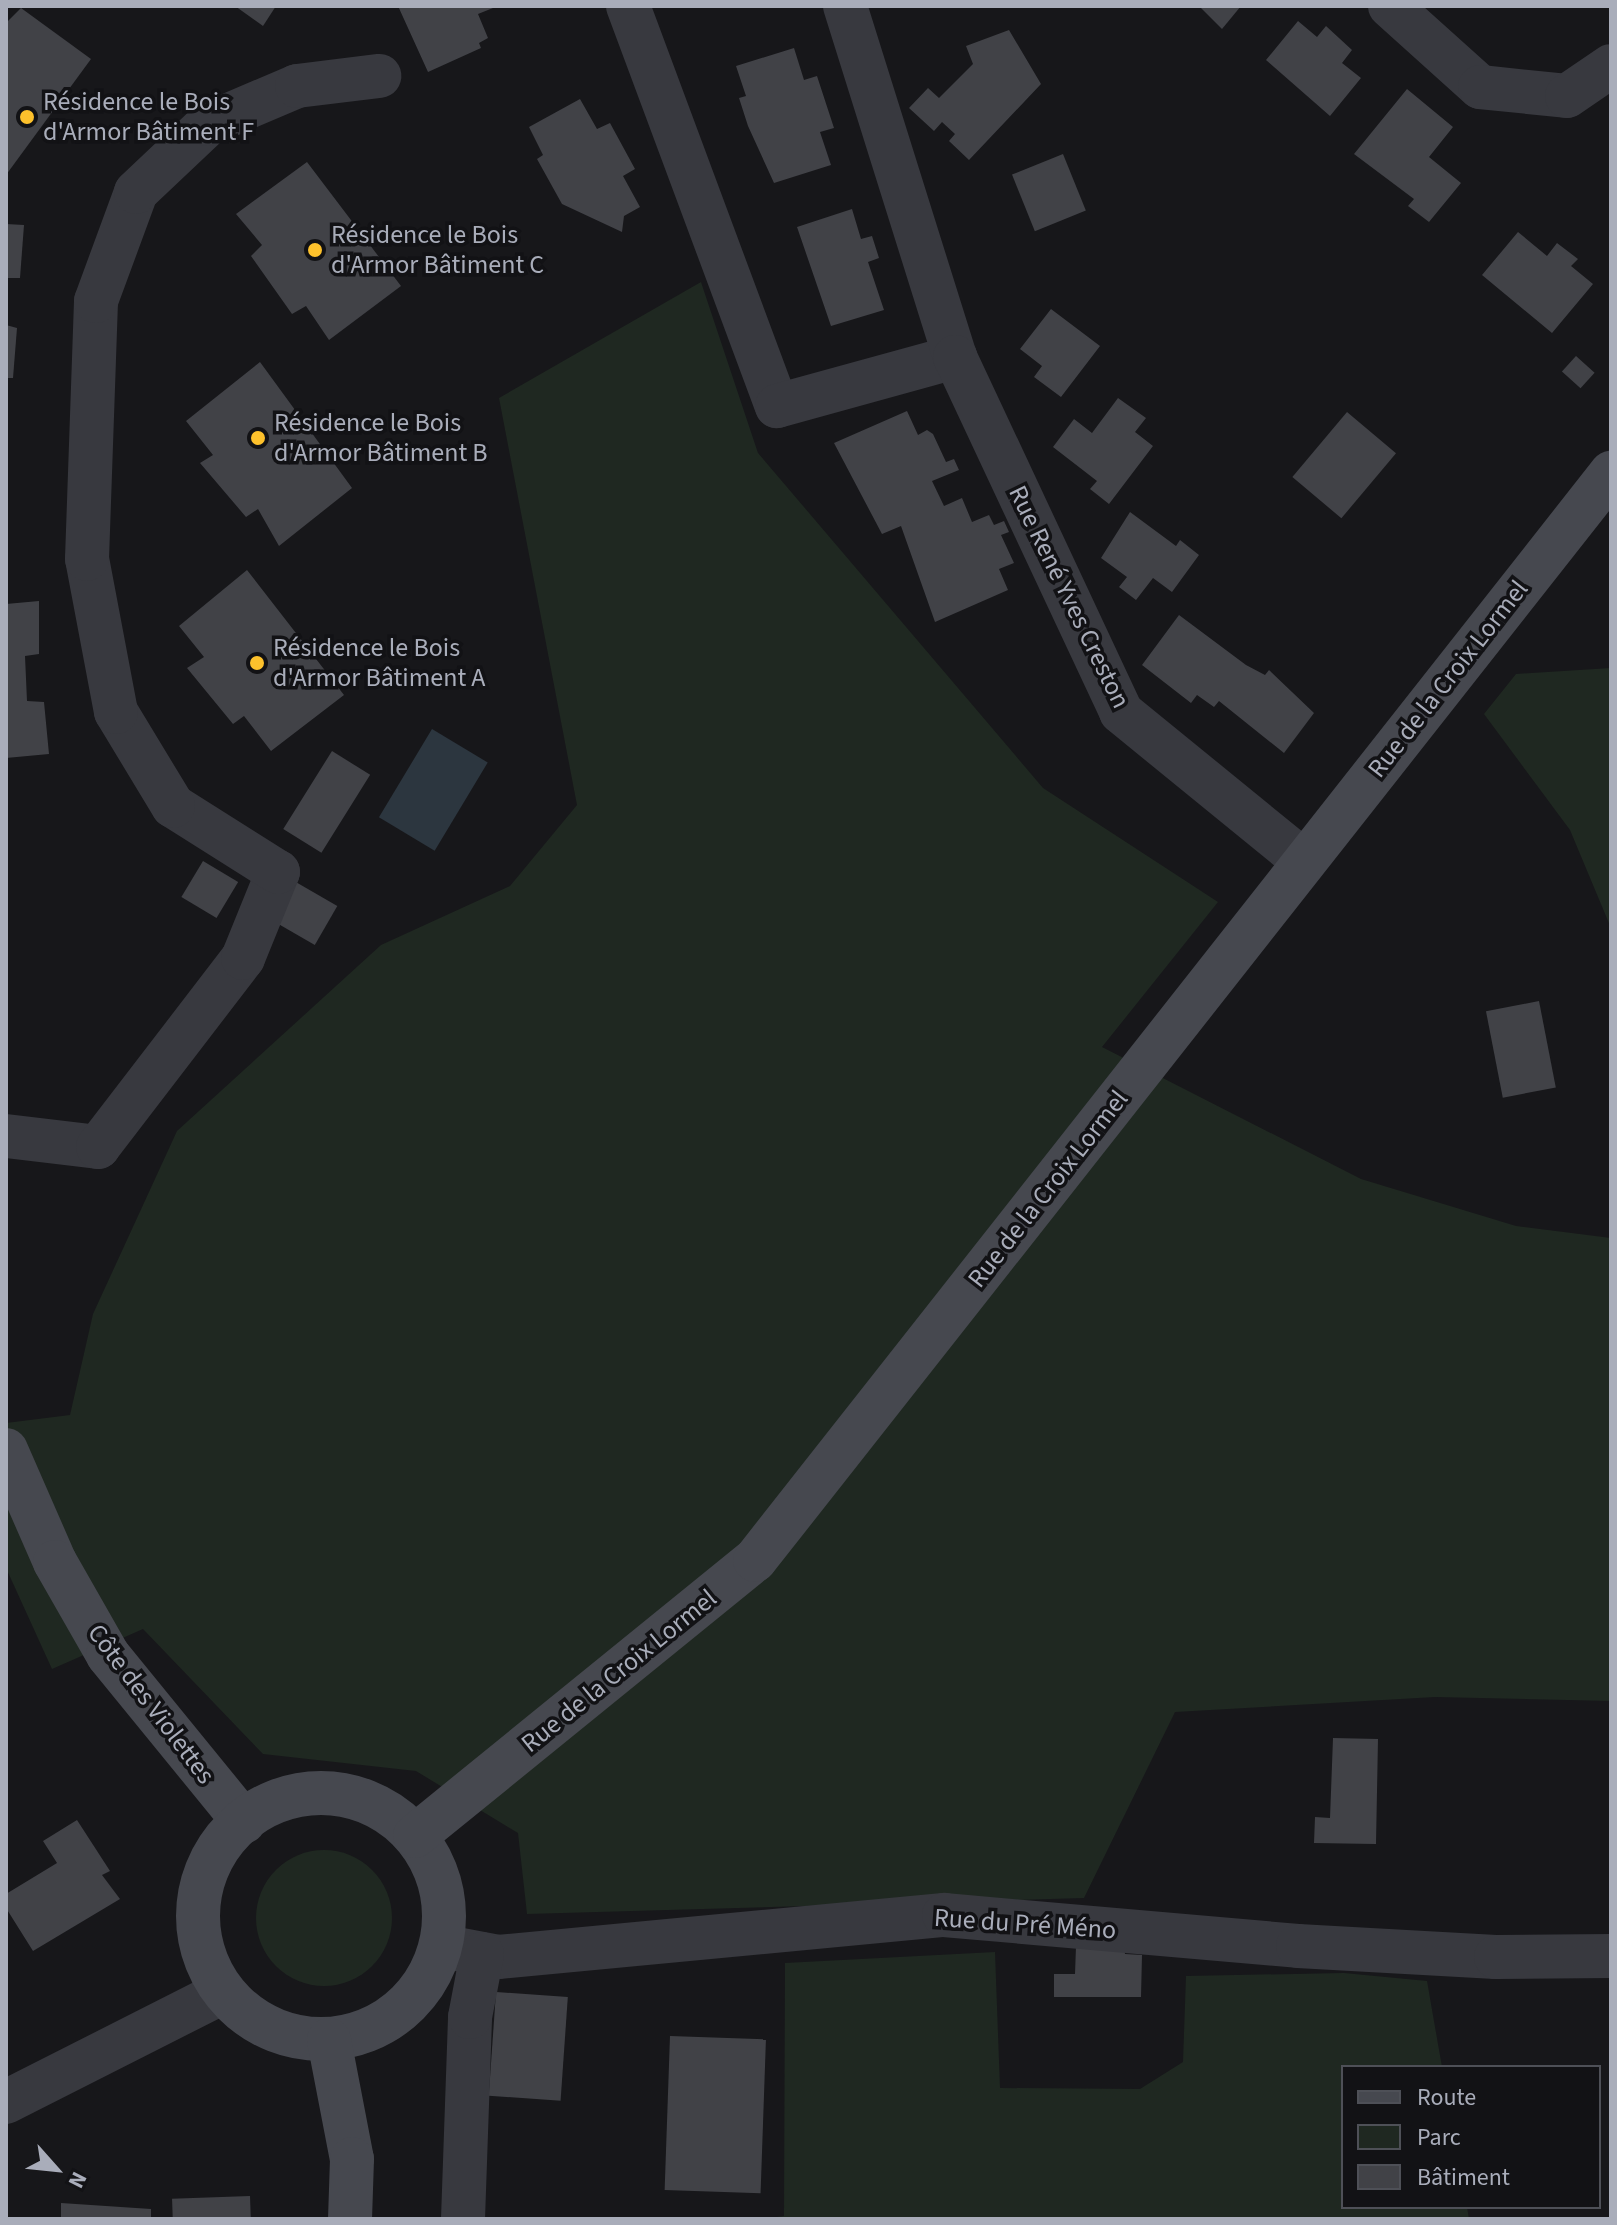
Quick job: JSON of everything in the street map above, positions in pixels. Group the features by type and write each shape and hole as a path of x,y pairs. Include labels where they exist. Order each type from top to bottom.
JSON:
{"street":[{"path":"628,6 777,406 955,357"},
{"name":"Rue René Yves Creston","path":"845,6 955,357 1121,712 1304,861"},
{"path":"1390,6 1480,87 1567,96 1611,66"},
{"path":"6,1136 98,1147 243,958 278,872 173,806 116,712 87,559 96,301 136,192 208,124 297,86 379,76"},
{"name":"Rue de la Croix Lormel","path":"415,1836 755,1560 1611,473"},
{"name":"Côte des Violettes","path":"6,1450 55,1562 108,1655 244,1822"},
{"path":"461,1950 428,1977 403,2009 368,2030 329,2040 289,2036 252,2019 223,1992 204,1957 197,1918 203,1879 221,1844 244,1822 285,1798 319,1793 354,1797 387,1811 415,1836 436,1869 444,1907 461,1950 470,2017 463,2219"},
{"name":"Rue du Pré Méno","path":"461,1950 498,1957 944,1915 1298,1946 1496,1957 1611,1956"},
{"path":"6,2102 223,1992"},
{"path":"329,2040 352,2159 350,2219"}],"green space":[{"path":"701,282 758,453 1043,788 1218,902 1102,1047 1361,1179 1516,1226 1611,1238 1611,1701 1435,1697 1175,1712 1084,1898 527,1914 518,1833 416,1771 263,1754 143,1629 52,1669 6,1568 6,1423 70,1415 93,1314 177,1131 381,945 510,886 577,805 499,398"},
{"path":"1611,668 1611,928 1570,830 1484,714 1516,674"},
{"path":"324,1850 350,1856 372,1870 386,1892 392,1918 386,1944 372,1966 350,1980 324,1986 298,1980 276,1966 262,1944 256,1918 262,1892 276,1870 298,1856"},
{"path":"995,1952 1000,2088 1140,2089 1183,2062 1186,1976 1344,1973 1427,1981 1442,2065 1341,2065 1341,2209 1467,2209 1469,2219 762,2219 784,2216 785,1963"}],"shaded area":[{"path":"432,729 488,762 435,851 379,817"}],"building":[{"path":"235,6 276,6 263,26"},
{"path":"398,6 498,6 478,14 488,38 479,43 481,48 428,72"},
{"path":"1199,6 1241,6 1222,29"},
{"name":"Résidence le Bois d'Armor Bâtiment F","path":"21,8 91,59 6,175 6,23"},
{"path":"1298,21 1317,37 1326,26 1352,50 1342,63 1361,78 1330,116 1266,60"},
{"path":"1009,30 1041,84 969,160 949,141 955,134 942,122 934,131 909,108 928,88 939,98 973,64 966,46"},
{"path":"794,48 804,80 817,76 834,128 820,132 831,165 774,183 748,126 739,98 746,96 736,66"},
{"path":"1407,89 1453,127 1429,157 1461,183 1429,222 1408,206 1414,199 1354,154"},
{"path":"580,99 597,129 610,123 635,169 623,176 640,207 624,216 622,232 562,204 537,159 543,155 529,127"},
{"path":"1063,154 1086,211 1035,231 1012,175"},
{"name":"Résidence le Bois d'Armor Bâtiment C","path":"307,162 401,286 329,340 306,306 292,314 251,256 262,245 236,214"},
{"path":"852,209 861,239 872,236 879,258 868,262 884,310 831,326 797,227"},
{"path":"6,224 24,225 20,278 6,278"},
{"path":"1518,232 1547,256 1557,243 1578,259 1571,266 1593,284 1552,333 1482,275"},
{"path":"1051,309 1100,346 1061,397 1034,377 1042,366 1020,349"},
{"path":"6,325 17,328 13,378 6,378"},
{"path":"1576,356 1595,373 1581,388 1562,372"},
{"name":"Résidence le Bois d'Armor Bâtiment B","path":"260,362 352,488 279,546 258,509 246,517 200,463 213,455 186,421"},
{"path":"1118,398 1146,418 1135,432 1153,446 1109,504 1090,489 1097,481 1053,447 1074,419 1092,433"},
{"path":"907,411 918,435 927,430 933,434 946,462 954,459 959,470 932,481 944,506 962,498 972,522 989,515 994,525 1004,521 1009,532 1001,535 1014,563 999,569 1008,590 935,622 901,526 882,534 834,443"},
{"path":"1347,412 1396,453 1341,518 1292,477"},
{"path":"1130,512 1176,546 1180,540 1199,555 1172,592 1153,578 1136,600 1119,587 1127,577 1101,558"},
{"name":"Résidence le Bois d'Armor Bâtiment A","path":"247,570 344,695 271,751 244,716 233,724 187,668 204,657 179,626"},
{"path":"39,601 39,654 25,656 27,701 44,702 49,754 6,758 6,604"},
{"path":"1179,615 1246,665 1265,675 1269,670 1314,713 1284,753 1219,701 1214,707 1197,695 1191,703 1142,665"},
{"path":"332,751 370,775 321,853 283,829"},
{"path":"203,861 238,882 217,918 181,897"},
{"path":"294,881 337,906 315,945 272,920"},
{"path":"1539,1001 1556,1087 1503,1098 1486,1011"},
{"path":"1333,1738 1378,1739 1376,1844 1314,1843 1315,1817 1330,1818"},
{"path":"77,1820 110,1871 102,1875 120,1899 33,1951 6,1908 6,1894 57,1863 43,1841"},
{"path":"1076,1946 1124,1947 1125,1954 1142,1955 1141,1997 1054,1997 1054,1974 1075,1974"},
{"path":"496,1992 568,1997 561,2101 489,2096"},
{"path":"670,2036 766,2039 761,2193 665,2190"},
{"path":"250,2196 251,2219 173,2219 172,2199"},
{"path":"61,2203 151,2209 151,2219 61,2219"}],"place":[{"name":"Résidence le Bois d'Armor Bâtiment F","path":"27,117"},
{"name":"Résidence le Bois d'Armor Bâtiment C","path":"315,250"},
{"name":"Résidence le Bois d'Armor Bâtiment B","path":"258,438"},
{"name":"Résidence le Bois d'Armor Bâtiment A","path":"257,663"}]}
